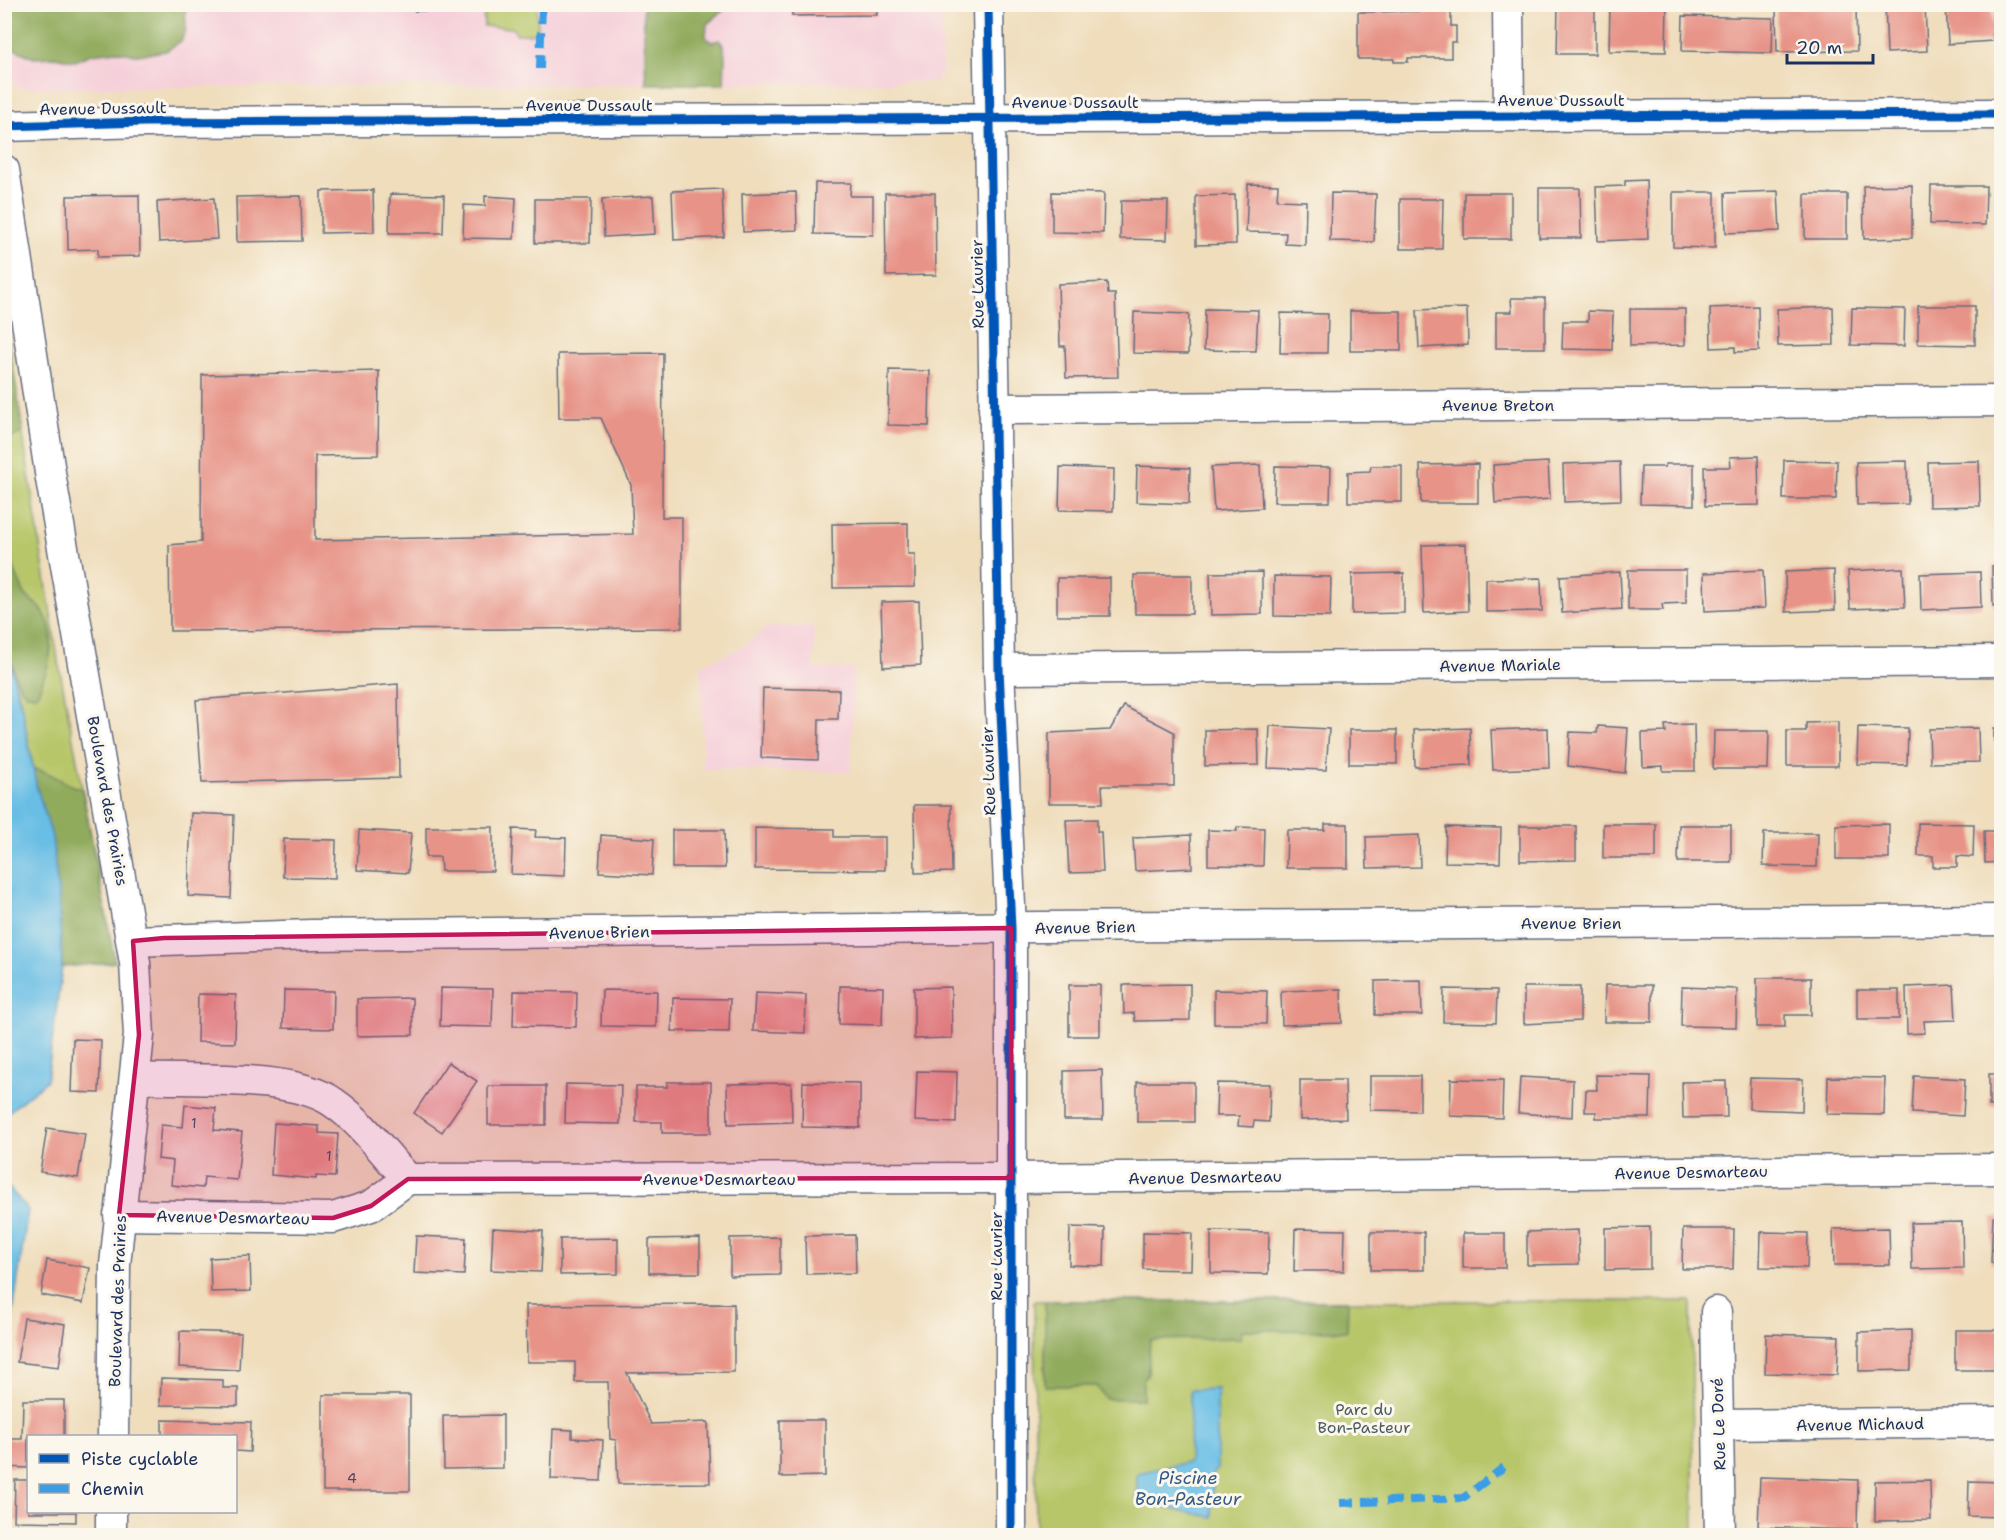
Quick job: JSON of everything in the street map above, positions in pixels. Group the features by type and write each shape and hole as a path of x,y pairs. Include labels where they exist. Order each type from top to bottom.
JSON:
{"street":[{"name":"Rue Laurier","path":"988,4 999,669 1011,928 1011,1536"},
{"path":"1508,4 1509,115"},
{"name":"Avenue Dussault","path":"4,126 145,122 2001,114"},
{"name":"Boulevard des Prairies","path":"4,170 51,479 133,941 139,1011 136,1078 119,1215 114,1285 113,1435"},
{"name":"Avenue Breton","path":"994,409 2001,401"},
{"name":"Avenue Mariale","path":"999,669 2001,661"},
{"name":"Avenue Brien","path":"133,941 300,935 2001,920"},
{"path":"136,1078 267,1083 306,1088 327,1098 348,1114 408,1179"},
{"name":"Avenue Desmarteau","path":"119,1215 333,1218 370,1206 408,1179 1011,1178 2001,1169"},
{"name":"Rue Le Doré","path":"1716,1312 1720,1536"},
{"name":"Avenue Michaud","path":"1719,1425 2001,1422"},
{"path":"111,1513 111,1536"}],"highlighted area":[{"path":"1011,928 1011,1178 408,1179 371,1206 333,1218 119,1215 139,1035 133,941 164,938"}],"shaded area":[{"path":"4,5 942,5 942,73 935,82 21,88 13,84"},
{"path":"2001,131 2002,369 1997,369 1999,149"},
{"path":"814,626 814,669 854,668 851,772 703,769 701,664 731,653 753,639 766,627"}],"green space":[{"path":"4,5 185,5 186,29 181,41 166,51 137,55 117,51 91,54 75,61 54,57 34,58 8,46"},
{"path":"483,5 537,5 538,28 532,34 517,34 512,28 484,26"},
{"path":"643,5 723,5 723,11 707,24 706,37 712,42 719,40 724,46 724,84 646,84"},
{"path":"4,314 58,660 115,962 62,967 52,836 37,788 22,709 5,641"},
{"path":"5,314 23,432 4,441"},
{"path":"4,537 22,588 42,610 50,631 48,664 37,695 26,694 12,664 6,621"},
{"path":"33,769 46,772 82,789 115,962 62,967 59,900"},
{"name":"Parc du Bon-Pasteur","path":"1034,1301 1691,1301 1694,1535 1036,1535"},
{"path":"1045,1301 1348,1301 1347,1331 1242,1330 1241,1338 1150,1340 1148,1373 1143,1380 1143,1399 1106,1399 1097,1386 1045,1386"}],"water":[{"path":"4,641 22,709 37,788 52,836 59,900 62,967 47,1080 5,1115"},
{"path":"5,1183 28,1210 5,1367"},
{"name":"Piscine Bon-Pasteur","path":"1217,1389 1217,1469 1213,1473 1212,1517 1137,1502 1137,1473 1189,1462 1190,1390"}],"building":[{"path":"414,4 458,4 458,11 414,11"},
{"path":"792,4 876,4 877,15 792,16"},
{"path":"1558,4 1595,4 1595,54 1557,54"},
{"path":"1610,4 1667,4 1666,52 1609,51"},
{"path":"1885,4 1925,4 1927,51 1887,53"},
{"path":"1946,4 1992,4 1993,41 1948,44"},
{"path":"1856,7 1857,51 1777,52 1776,8"},
{"path":"1451,11 1451,26 1456,26 1456,42 1451,42 1451,58 1408,58 1408,62 1394,62 1394,59 1358,59 1358,12"},
{"path":"1683,16 1773,18 1772,53 1682,51"},
{"path":"1646,180 1648,239 1598,241 1596,187 1625,186 1625,181"},
{"path":"815,183 851,183 850,196 873,196 873,235 814,234"},
{"path":"1248,184 1278,185 1277,200 1306,201 1305,245 1285,244 1286,233 1246,232"},
{"path":"1912,185 1912,238 1864,239 1863,186"},
{"path":"1931,186 1986,186 1985,225 1930,224"},
{"path":"1539,188 1580,188 1581,238 1539,238"},
{"path":"722,189 724,237 674,240 672,191"},
{"path":"373,190 374,232 321,233 321,191"},
{"path":"1778,191 1780,231 1726,233 1725,193"},
{"path":"796,192 797,230 743,232 742,194"},
{"path":"1052,192 1104,193 1103,233 1052,232"},
{"path":"1673,192 1715,192 1715,248 1673,247"},
{"path":"885,193 935,193 936,275 886,276"},
{"path":"1331,193 1376,194 1374,242 1330,241"},
{"path":"1464,193 1511,193 1511,239 1464,239"},
{"path":"390,194 444,195 443,233 389,233"},
{"path":"1805,194 1847,194 1847,239 1805,239"},
{"path":"139,195 140,256 98,257 98,249 68,250 67,196"},
{"path":"1235,195 1236,244 1196,245 1196,196"},
{"path":"301,196 302,241 237,242 236,197"},
{"path":"485,196 516,198 514,239 463,238 464,205 485,206"},
{"path":"653,196 655,234 604,237 602,199"},
{"path":"214,198 217,239 159,242 157,202"},
{"path":"535,199 591,199 590,243 535,243"},
{"path":"1400,199 1443,199 1442,249 1400,249"},
{"path":"1121,201 1168,201 1167,240 1120,239"},
{"path":"1107,282 1108,294 1115,294 1118,377 1066,378 1065,346 1060,346 1058,284"},
{"path":"1511,298 1545,298 1545,348 1496,348 1496,312 1512,312"},
{"path":"1758,306 1759,351 1735,352 1735,347 1711,348 1710,308"},
{"path":"1918,306 1975,306 1975,345 1918,344"},
{"path":"1833,307 1834,345 1778,346 1777,309"},
{"path":"1467,308 1468,345 1419,348 1417,310"},
{"path":"1852,308 1905,309 1904,346 1851,345"},
{"path":"1205,309 1258,310 1256,351 1204,350"},
{"path":"1630,309 1685,309 1685,345 1630,346"},
{"path":"1350,311 1401,311 1401,351 1350,351"},
{"path":"1588,311 1613,312 1612,350 1562,349 1563,321 1588,321"},
{"path":"1134,312 1189,314 1188,354 1133,353"},
{"path":"1281,313 1328,314 1327,353 1280,353"},
{"path":"663,353 662,517 682,517 682,628 170,631 169,545 201,542 202,375 379,371 378,455 315,456 315,540 633,534 631,485 601,418 559,418 558,354"},
{"path":"889,370 930,371 929,426 888,425"},
{"path":"1758,456 1759,505 1705,506 1704,467 1731,467 1730,457"},
{"path":"1784,460 1837,461 1836,499 1783,499"},
{"path":"1907,461 1908,504 1857,505 1856,462"},
{"path":"1979,461 1980,506 1929,507 1928,462"},
{"path":"1548,462 1550,499 1495,503 1493,465"},
{"path":"1620,462 1621,500 1564,502 1563,464"},
{"path":"1999,462 2002,462 2002,504 1999,504"},
{"path":"1478,464 1478,503 1421,503 1420,465"},
{"path":"1665,464 1694,464 1694,505 1640,504 1641,467 1665,467"},
{"path":"1260,465 1262,508 1214,511 1211,467"},
{"path":"1137,466 1190,468 1189,504 1136,502"},
{"path":"1275,466 1331,467 1330,502 1274,502"},
{"path":"1371,466 1402,466 1402,502 1348,502 1348,472 1370,471"},
{"path":"1060,467 1114,469 1113,511 1059,510"},
{"path":"908,523 908,554 915,554 915,587 833,588 832,524"},
{"path":"1466,544 1468,611 1424,613 1422,545"},
{"path":"2002,565 2002,605 1993,606 1992,566"},
{"path":"1903,568 1905,607 1850,609 1848,571"},
{"path":"1628,570 1686,570 1686,603 1662,604 1663,610 1628,610"},
{"path":"1763,570 1765,608 1705,611 1704,573"},
{"path":"1834,570 1835,610 1786,612 1785,572"},
{"path":"1262,572 1262,614 1211,615 1210,573"},
{"path":"1620,572 1622,609 1562,613 1560,576"},
{"path":"1980,572 1981,607 1921,610 1920,574"},
{"path":"1404,573 1404,613 1352,614 1352,574"},
{"path":"1134,575 1192,575 1192,614 1135,614"},
{"path":"1274,576 1331,577 1330,617 1274,616"},
{"path":"1057,578 1110,578 1110,616 1057,616"},
{"path":"1541,578 1542,611 1486,612 1486,579"},
{"path":"919,601 921,665 883,667 881,602"},
{"path":"398,684 399,778 202,783 196,700"},
{"path":"763,688 839,690 838,719 819,719 818,760 761,758"},
{"path":"1124,706 1174,732 1174,786 1102,786 1103,803 1049,803 1049,733 1110,730"},
{"path":"1838,722 1838,766 1787,766 1787,731 1806,731 1806,723"},
{"path":"1694,724 1695,771 1663,771 1663,766 1643,767 1642,733 1666,732 1665,725"},
{"path":"1270,726 1329,729 1326,770 1268,768"},
{"path":"1598,726 1628,728 1625,773 1568,766 1570,732 1597,733"},
{"path":"1858,727 1908,728 1907,765 1857,764"},
{"path":"1470,728 1471,765 1415,767 1414,730"},
{"path":"1548,728 1549,768 1493,770 1491,730"},
{"path":"1978,728 1979,762 1930,763 1929,729"},
{"path":"1994,728 2002,728 2002,742 1994,742"},
{"path":"1258,729 1259,765 1205,766 1205,730"},
{"path":"1349,730 1397,730 1397,764 1349,764"},
{"path":"1714,731 1769,731 1768,769 1713,769"},
{"path":"914,805 951,805 952,872 915,873"},
{"path":"191,813 234,815 231,898 188,896"},
{"path":"1097,819 1097,832 1101,832 1103,872 1069,873 1066,820"},
{"path":"1918,823 1974,824 1973,857 1957,856 1957,867 1933,867 1933,856 1918,856"},
{"path":"1325,824 1348,824 1348,868 1286,868 1287,830 1325,830"},
{"path":"1603,824 1656,824 1656,858 1603,858"},
{"path":"1889,824 1889,859 1836,859 1836,825"},
{"path":"1679,825 1731,825 1731,862 1678,862"},
{"path":"1520,826 1576,826 1576,860 1520,861"},
{"path":"426,827 493,827 493,871 441,871 440,857 426,857"},
{"path":"1237,827 1264,828 1263,866 1208,865 1208,830 1237,831"},
{"path":"1446,827 1501,828 1500,863 1445,862"},
{"path":"755,828 834,829 834,837 885,837 885,870 755,869"},
{"path":"513,829 536,830 535,837 566,838 565,876 511,874"},
{"path":"359,830 411,833 408,873 357,870"},
{"path":"672,830 724,830 725,868 672,868"},
{"path":"1984,831 2002,831 2002,862 1985,863"},
{"path":"1764,833 1818,833 1817,867 1763,866"},
{"path":"601,835 654,839 652,875 599,872"},
{"path":"1191,835 1192,868 1135,871 1133,838"},
{"path":"1419,835 1420,867 1367,868 1366,837"},
{"path":"284,839 336,840 335,878 283,877"},
{"path":"1757,978 1811,978 1811,1015 1785,1015 1785,1027 1757,1027"},
{"path":"1421,980 1422,1015 1375,1015 1375,981"},
{"path":"1190,984 1190,1020 1135,1021 1134,1013 1124,1014 1123,985"},
{"path":"1069,985 1100,985 1100,1036 1069,1036"},
{"path":"1605,985 1652,985 1652,1022 1604,1022"},
{"path":"1954,985 1956,1020 1924,1021 1925,1033 1907,1034 1906,987"},
{"path":"840,986 883,987 882,1025 839,1024"},
{"path":"951,987 952,1038 914,1039 914,988"},
{"path":"1524,987 1580,987 1580,1021 1524,1024"},
{"path":"1682,987 1737,989 1736,1027 1681,1026"},
{"path":"441,988 493,989 492,1027 440,1026"},
{"path":"1341,989 1342,1023 1282,1025 1281,991"},
{"path":"1444,989 1497,990 1496,1023 1443,1022"},
{"path":"284,990 334,991 333,1029 283,1028"},
{"path":"602,990 657,991 656,1027 601,1026"},
{"path":"1214,990 1267,991 1266,1024 1214,1024"},
{"path":"1857,990 1899,990 1899,1019 1857,1019"},
{"path":"514,991 577,992 576,1027 513,1026"},
{"path":"755,993 806,995 805,1033 753,1031"},
{"path":"198,994 236,995 235,1043 197,1042"},
{"path":"412,998 413,1035 357,1036 357,999"},
{"path":"673,998 730,999 729,1032 672,1031"},
{"path":"73,1039 101,1040 99,1093 71,1092"},
{"path":"448,1062 477,1081 442,1132 414,1113"},
{"path":"1102,1070 1103,1120 1064,1120 1064,1071"},
{"path":"917,1071 957,1072 956,1123 915,1121"},
{"path":"1989,1074 2002,1074 2002,1106 1989,1106"},
{"path":"1596,1075 1651,1076 1650,1118 1596,1118 1596,1112 1585,1112 1586,1090 1597,1090"},
{"path":"1370,1076 1420,1076 1420,1111 1370,1110"},
{"path":"1914,1076 1965,1079 1963,1116 1912,1113"},
{"path":"1520,1077 1573,1080 1572,1117 1518,1113"},
{"path":"1828,1077 1885,1078 1884,1115 1827,1114"},
{"path":"1750,1078 1803,1079 1802,1111 1749,1109"},
{"path":"1451,1079 1503,1080 1502,1118 1450,1116"},
{"path":"1300,1080 1345,1080 1346,1119 1300,1120"},
{"path":"1726,1081 1727,1117 1683,1118 1682,1082"},
{"path":"667,1082 711,1082 711,1133 662,1133 662,1122 636,1122 636,1087 667,1087"},
{"path":"803,1082 860,1083 860,1128 802,1127"},
{"path":"1137,1082 1194,1082 1194,1122 1137,1122"},
{"path":"791,1083 792,1122 728,1124 727,1084"},
{"path":"1217,1083 1270,1084 1269,1122 1254,1121 1253,1127 1238,1126 1239,1116 1216,1116"},
{"path":"566,1084 621,1085 620,1124 565,1123"},
{"path":"488,1086 546,1086 546,1125 488,1125"},
{"path":"185,1105 216,1108 214,1130 242,1132 237,1180 204,1177 203,1188 171,1185 173,1161 158,1159 161,1125 183,1127"},
{"path":"274,1123 319,1126 319,1133 338,1134 335,1177 316,1176 316,1179 271,1175"},
{"path":"47,1128 85,1134 78,1178 40,1172"},
{"path":"1993,1217 2002,1217 2002,1264 1991,1263"},
{"path":"1962,1222 1963,1268 1912,1269 1911,1223"},
{"path":"1070,1227 1105,1228 1104,1266 1069,1265"},
{"path":"1650,1227 1650,1269 1605,1270 1605,1228"},
{"path":"493,1228 543,1231 541,1272 491,1270"},
{"path":"1889,1228 1890,1265 1834,1265 1833,1229"},
{"path":"1295,1229 1345,1230 1344,1271 1294,1271"},
{"path":"1683,1229 1734,1229 1733,1269 1682,1269"},
{"path":"1578,1230 1579,1264 1527,1265 1527,1232"},
{"path":"1211,1231 1269,1232 1268,1274 1211,1273"},
{"path":"1143,1232 1192,1233 1191,1270 1143,1269"},
{"path":"1371,1232 1424,1232 1424,1270 1371,1270"},
{"path":"1761,1232 1808,1233 1807,1268 1760,1267"},
{"path":"1463,1233 1505,1233 1505,1268 1463,1268"},
{"path":"855,1235 856,1273 806,1274 805,1236"},
{"path":"416,1236 466,1238 464,1275 414,1273"},
{"path":"780,1237 780,1275 730,1276 730,1238"},
{"path":"618,1238 618,1274 560,1275 560,1239"},
{"path":"700,1238 700,1273 649,1273 649,1239"},
{"path":"250,1256 251,1291 211,1292 210,1258"},
{"path":"47,1260 90,1268 83,1303 41,1295"},
{"path":"734,1304 734,1372 627,1373 651,1424 708,1422 710,1483 618,1484 616,1440 610,1439 608,1382 575,1382 575,1362 527,1362 526,1305"},
{"path":"24,1318 65,1324 59,1367 17,1362"},
{"path":"1911,1330 1911,1370 1859,1371 1859,1332"},
{"path":"1955,1330 2002,1330 2002,1370 1955,1370"},
{"path":"180,1331 241,1333 239,1370 179,1367"},
{"path":"1766,1334 1839,1336 1837,1375 1765,1373"},
{"path":"161,1378 223,1380 223,1388 238,1388 238,1406 160,1405"},
{"path":"323,1395 410,1395 410,1491 323,1491"},
{"path":"23,1400 64,1400 64,1435 27,1435 27,1468 4,1467 4,1439 22,1439"},
{"path":"503,1415 503,1468 444,1469 443,1416"},
{"path":"162,1420 251,1422 250,1452 237,1451 237,1435 162,1435"},
{"path":"780,1420 825,1420 825,1476 780,1477"},
{"path":"553,1429 572,1430 572,1438 603,1440 601,1481 551,1479"},
{"path":"1760,1477 1858,1480 1857,1530 1758,1527"},
{"path":"15,1480 27,1480 27,1513 76,1513 76,1522 14,1521"},
{"path":"1930,1480 1931,1520 1875,1521 1875,1481"},
{"path":"1969,1481 2002,1482 2002,1517 1968,1516"}],"marked path":[{"path":"540,69 542,4"},
{"path":"1340,1503 1463,1498 1504,1467"}],"cycle path":[{"path":"988,4 999,669 1011,928 1011,1536"},
{"path":"4,126 145,122 2002,114"}]}
